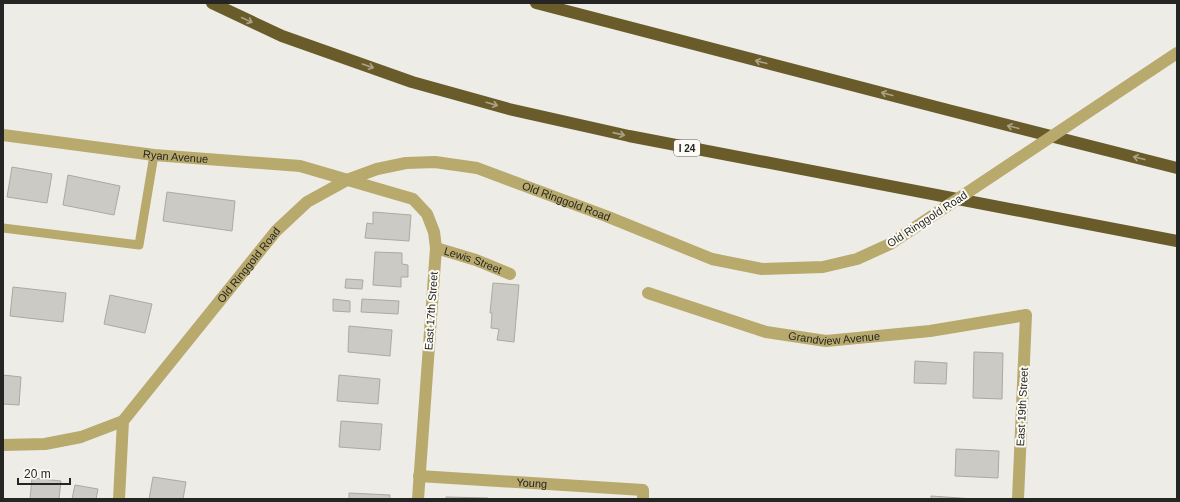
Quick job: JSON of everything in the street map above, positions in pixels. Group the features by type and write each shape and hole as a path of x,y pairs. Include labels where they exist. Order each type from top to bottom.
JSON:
{"highway":[{"name":"I 24","path":"212,3 282,36 412,82 509,109 629,136 1177,241"},
{"path":"536,3 1177,168"}],"street":[{"name":"Old Ringgold Road","path":"123,421 276,231 307,202 347,180 377,169 406,163 435,162 477,168 606,216 712,259 762,269 822,267 857,259 890,244 1177,53"},
{"name":"Ryan Avenue","path":"3,135 154,155 300,166 347,180"},
{"name":"East 17th Street","path":"347,180 412,199 427,214 434,232 436,248 418,499"},
{"name":"Lewis Street","path":"436,248 476,260 510,274"},
{"name":"Grandview Avenue","path":"648,293 766,332 826,341 930,331 1026,315"},
{"name":"East 19th Street","path":"1018,499 1026,315"},
{"path":"3,445 45,444 81,437 123,421 119,499"},
{"name":"Young","path":"419,476 643,495"}],"lane":[{"path":"3,228 139,245 154,155"}],"building":[{"path":"12,167 52,174 47,203 7,197"},
{"path":"68,175 120,186 114,215 63,205"},
{"path":"167,192 235,201 232,231 163,221"},
{"path":"373,212 411,215 409,241 365,238 367,223 373,224"},
{"path":"375,252 402,253 402,264 408,265 408,277 401,277 401,287 373,285"},
{"path":"346,279 363,280 362,289 345,288"},
{"path":"493,283 519,285 514,342 497,340 499,329 491,328 492,313 490,313"},
{"path":"13,287 66,293 63,322 10,316"},
{"path":"110,295 152,304 145,333 104,324"},
{"path":"333,299 350,301 350,312 333,311"},
{"path":"362,299 399,301 398,314 361,312"},
{"path":"349,326 392,330 390,356 348,352"},
{"path":"974,352 1003,353 1002,399 973,398"},
{"path":"915,361 947,363 946,384 914,383"},
{"path":"3,375 21,377 19,405 3,404"},
{"path":"339,375 380,379 378,404 337,401"},
{"path":"341,421 382,424 380,450 339,447"},
{"path":"956,449 999,451 998,478 955,476"},
{"path":"153,477 186,482 183,499 149,499"},
{"path":"32,478 61,481 59,499 30,499"},
{"path":"75,485 98,489 96,499 72,499"},
{"path":"349,493 390,495 390,499 349,499"},
{"path":"931,496 974,499 931,499"},
{"path":"446,497 488,498 488,499 446,499"}]}
